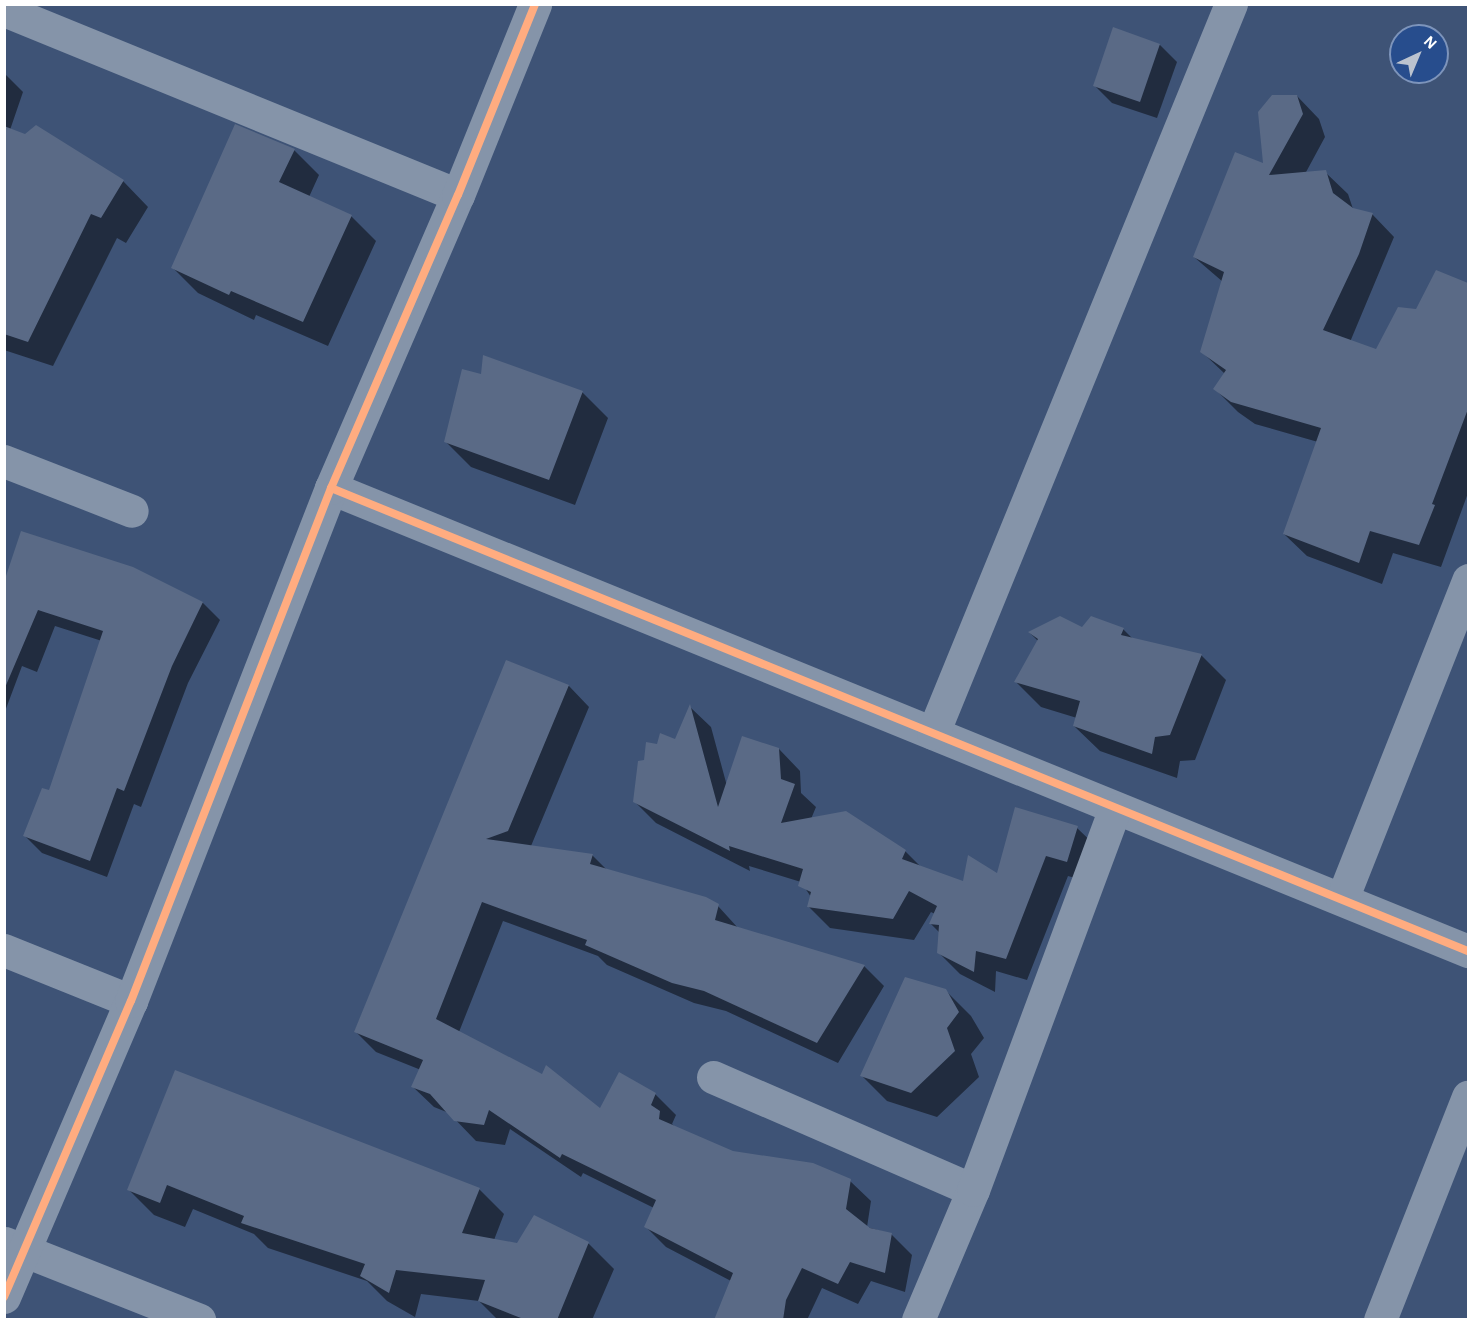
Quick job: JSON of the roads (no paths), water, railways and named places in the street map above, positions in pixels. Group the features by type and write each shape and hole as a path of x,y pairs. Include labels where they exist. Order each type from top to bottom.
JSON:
{"street":[{"path":"4,1298 15,1247 131,1001 331,488 458,195 535,4"},
{"path":"933,733 1231,4"},
{"path":"4,10 458,195"},
{"path":"4,461 132,511"},
{"path":"331,488 933,733 1114,810 1342,898 1468,951"},
{"path":"1342,898 1468,580"},
{"path":"918,1320 974,1190 1114,810"},
{"path":"4,950 131,1001"},
{"path":"713,1077 974,1190"},
{"path":"1380,1320 1468,1097"},
{"path":"15,1247 199,1320"}]}
